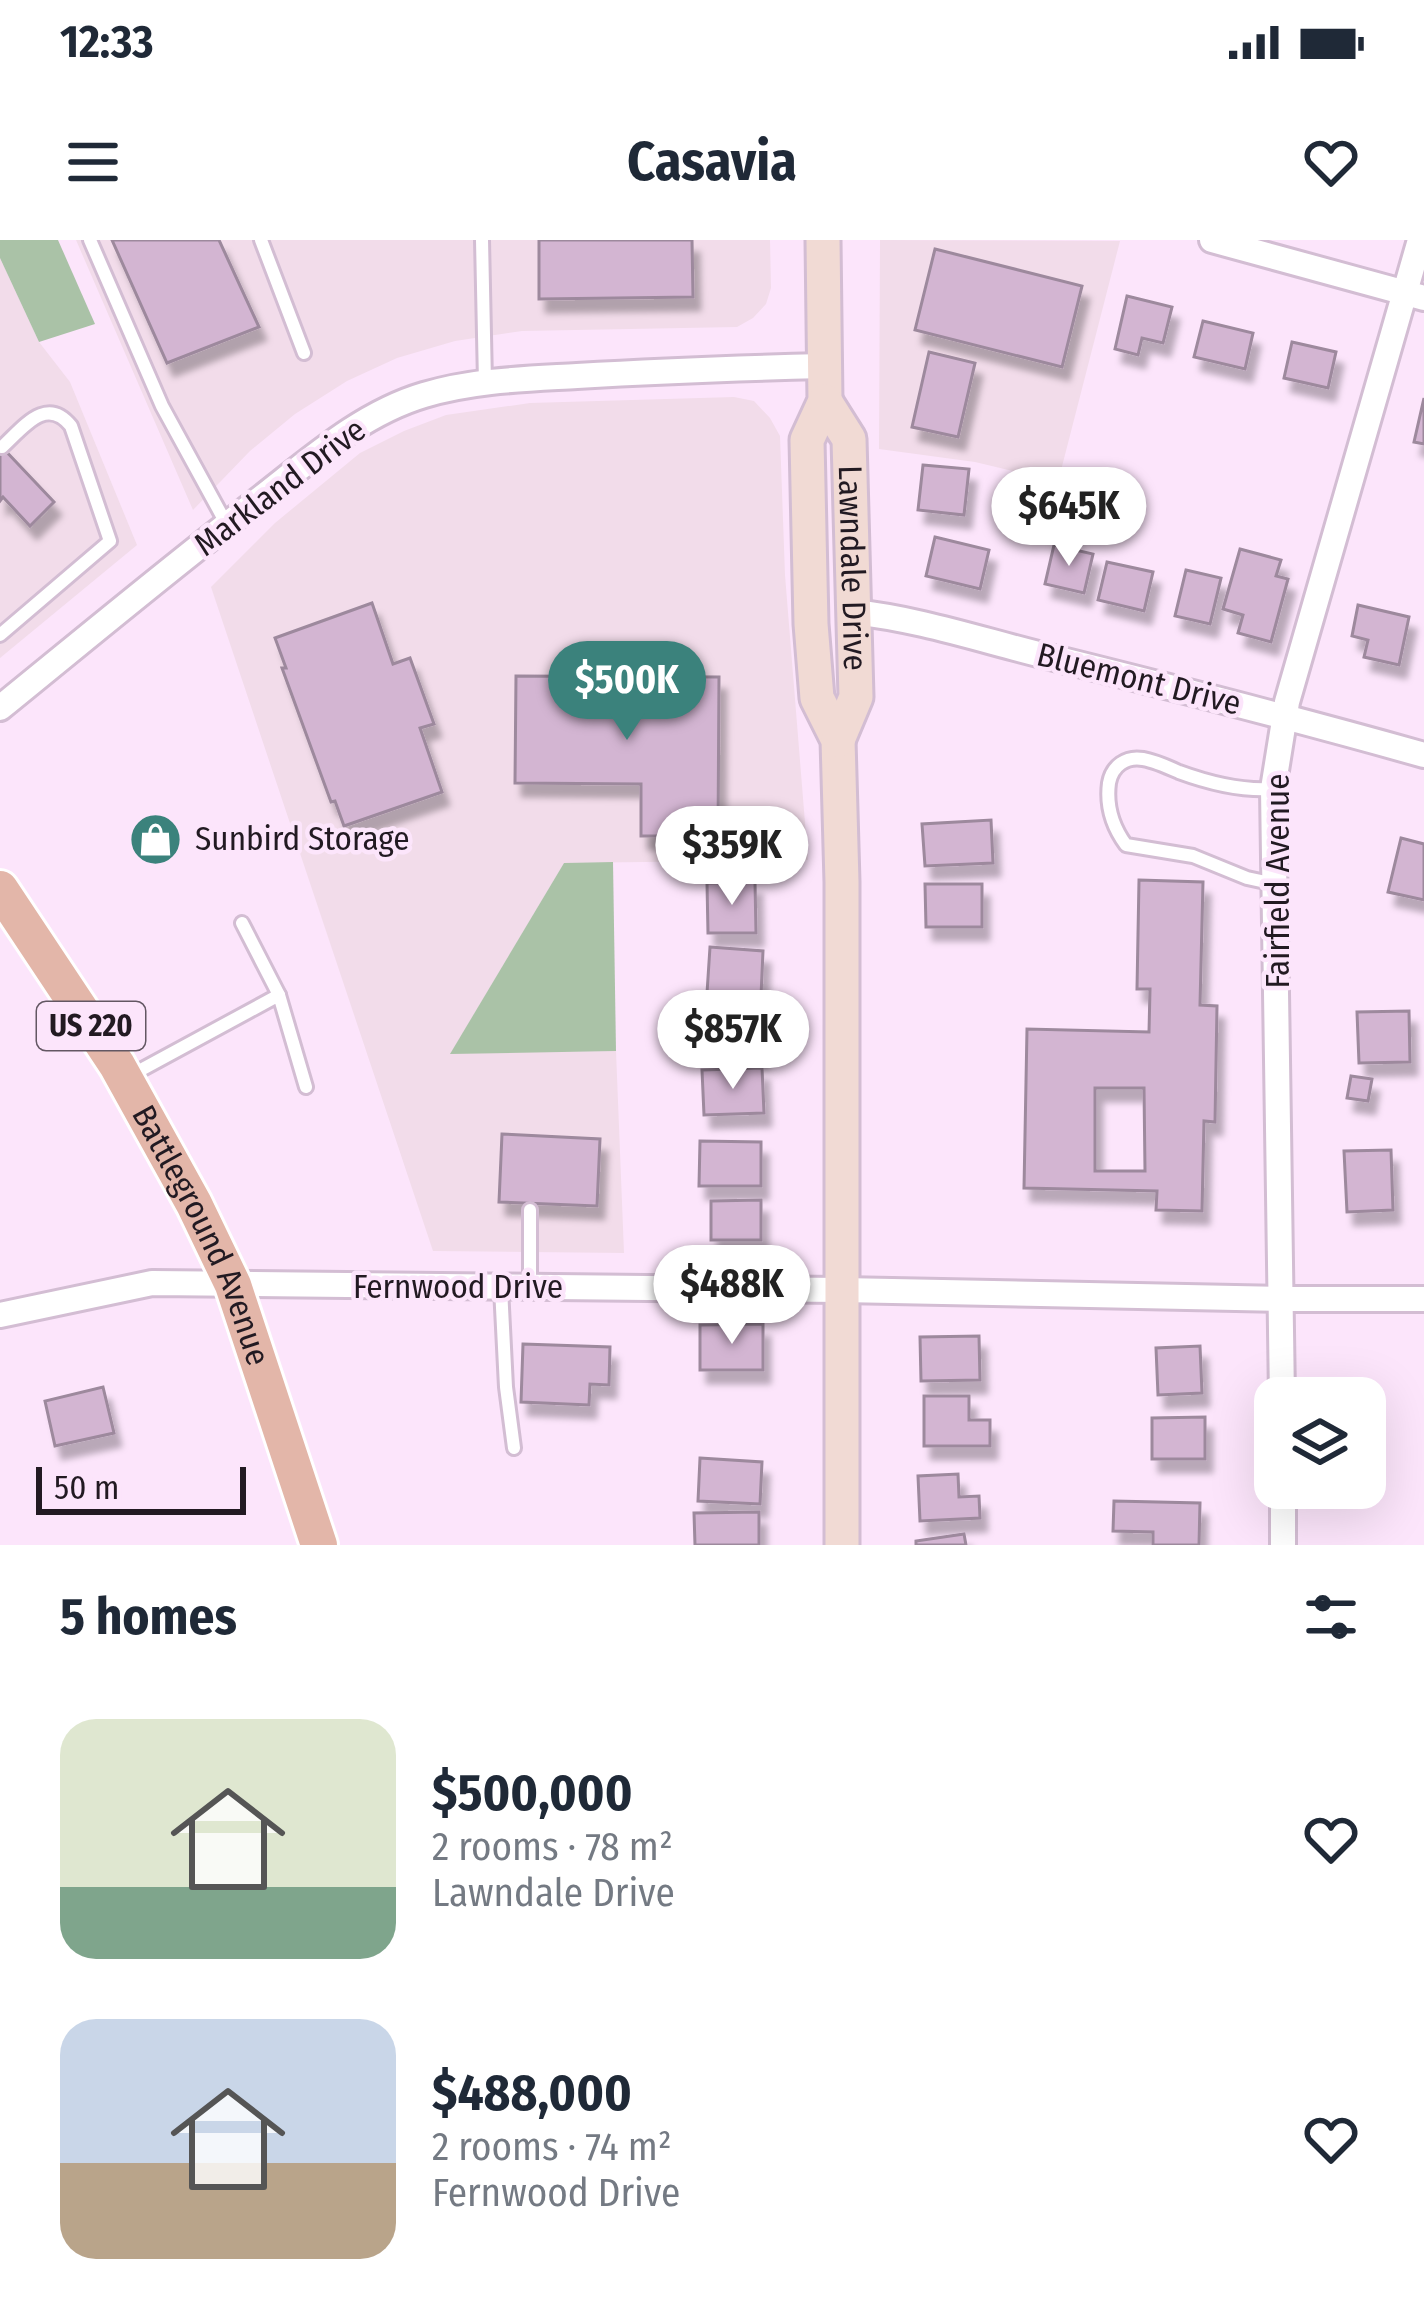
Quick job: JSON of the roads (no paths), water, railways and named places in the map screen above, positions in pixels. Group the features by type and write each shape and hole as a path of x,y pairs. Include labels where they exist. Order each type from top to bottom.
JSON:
{"main road":[{"name":"Lawndale Drive","path":"823,240 825,401 807,440 812,624 817,698 838,740"},
{"name":"Lawndale Drive","path":"825,401 849,439 856,697 838,740 842,1545"},
{"name":"Battleground Avenue","path":"0,889 125,1078 194,1204 232,1285 319,1545"}],"street":[{"path":"1212,240 1415,296"},
{"name":"Fairfield Avenue","path":"1282,1377 1273,789 1285,716 1415,296 1420,240"},
{"name":"Markland Drive","path":"0,708 366,419 420,396 485,383 824,366"},
{"name":"Bluemont Drive","path":"853,612 899,616 1424,755"},
{"name":"Fernwood Drive","path":"0,1316 152,1283 1424,1299"},
{"path":"1283,1509 1283,1545"}],"lane":[{"path":"90,240 162,406 227,525"},
{"path":"261,240 304,353"},
{"path":"482,240 485,383"},
{"path":"0,635 110,541 71,426 62,415 36,416 2,447"},
{"path":"1273,789 1247,790 1139,757 1118,763 1111,773 1107,800 1116,831 1126,845 1193,856 1275,884"},
{"path":"242,923 279,994 306,1087"},
{"path":"125,1078 279,994"},
{"path":"530,1210 530,1288"},
{"path":"500,1288 514,1448"}],"place":[{"name":"Sunbird Storage","path":"156,839"}]}
